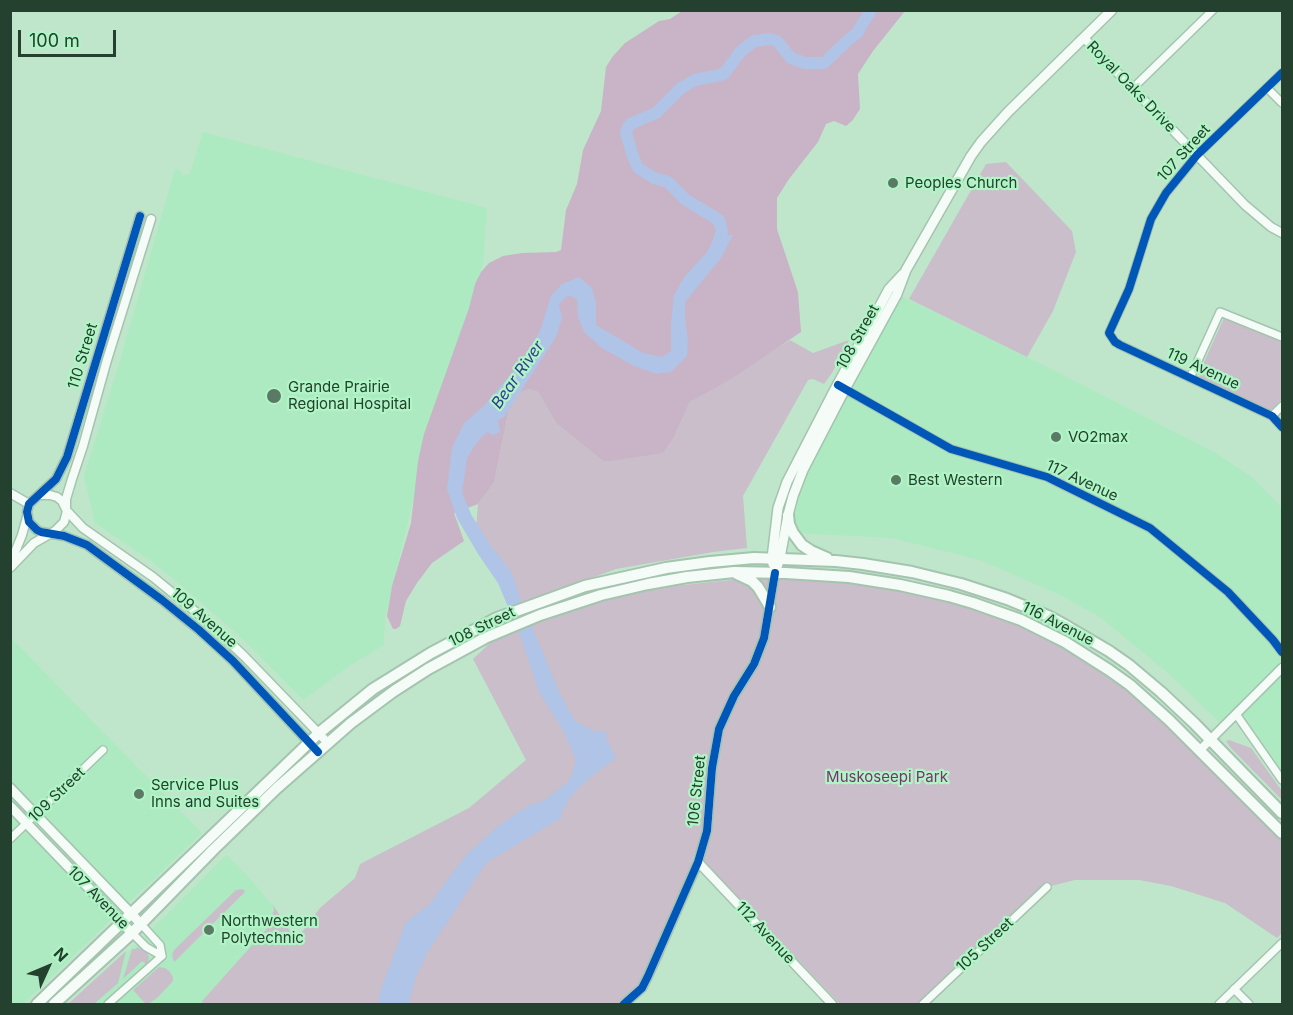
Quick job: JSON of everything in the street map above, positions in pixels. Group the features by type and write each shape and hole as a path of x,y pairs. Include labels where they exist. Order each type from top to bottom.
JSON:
{"main road":[{"name":"108 Street","path":"776,558 778,508 787,482 897,294 906,270 971,156 1008,112 1112,10"},
{"name":"108 Street","path":"776,558 793,496 841,387"},
{"path":"788,515 793,533 802,545 836,561"},
{"name":"108 Street","path":"37,1005 319,733 391,677 496,618 585,586 643,572 710,561 776,558"},
{"path":"775,573 776,558"},
{"name":"116 Avenue","path":"776,558 836,561 888,567 962,584 1048,616 1089,639 1129,666 1161,692 1282,813"},
{"name":"108 Street","path":"54,1005 132,933 277,788 328,743 364,713 448,658 501,630 582,600 687,577 734,572 775,573"},
{"path":"734,572 758,586 770,607"},
{"name":"116 Avenue","path":"775,573 840,576 900,585 965,600 1021,620 1065,642 1109,669 1150,702 1282,833"},
{"name":"107 Avenue","path":"10,788 141,924"},
{"name":"107 Avenue","path":"10,807 132,933"}],"street":[{"path":"1132,89 1213,10"},
{"name":"Royal Oaks Drive","path":"1084,38 1245,205 1271,227 1282,233"},
{"name":"107 Street","path":"1111,337 1109,333 1129,289 1151,219 1166,193 1197,155 1282,73"},
{"path":"1267,88 1282,103"},
{"name":"110 Street","path":"39,495 56,479 67,458 140,216"},
{"name":"110 Street","path":"66,509 66,499 151,219"},
{"path":"1190,378 1220,312 1282,337"},
{"name":"119 Avenue","path":"1111,337 1120,345 1272,416 1282,427"},
{"name":"117 Avenue","path":"841,387 951,449 1047,477 1150,528 1228,592 1282,652"},
{"path":"1272,416 1282,406"},
{"path":"10,493 29,504"},
{"path":"10,563 28,517 29,504 39,495 57,497 66,509 64,522 60,527 34,543 10,568"},
{"name":"109 Avenue","path":"66,509 83,528 153,577 207,621 328,743"},
{"path":"28,517 29,522 37,530 51,533"},
{"name":"109 Avenue","path":"51,533 87,545 162,600 206,636 318,752"},
{"name":"106 Street","path":"624,1005 642,988 698,862 707,831 712,768 719,729 734,696 754,664 764,638 775,573"},
{"path":"1200,750 1282,668"},
{"path":"1236,714 1282,780"},
{"name":"109 Street","path":"10,839 103,750"},
{"name":"112 Avenue","path":"698,862 832,1005"},
{"name":"105 Street","path":"923,1005 1047,887"},
{"name":"107 Avenue","path":"141,924 160,945 162,956"},
{"name":"107 Avenue","path":"132,933 146,947 162,956"},
{"path":"1219,1005 1282,943"},
{"path":"108,1005 162,956"},
{"path":"1234,990 1249,1005"}],"shaded area":[{"path":"682,11 905,11 858,74 860,109 852,121 846,126 834,121 826,124 818,142 777,198 777,229 798,292 801,332 731,379 690,402 675,435 663,453 604,462 556,423 538,392 529,389 518,393 509,409 494,483 478,504 454,513 464,541 432,563 406,601 400,626 393,629 387,616 392,586 411,523 418,461 424,434 469,308 475,284 489,263 503,256 561,250 566,210 577,184 583,150 601,111 606,67 625,43 659,21 670,19"},
{"name":"Grande Prairie Regional Hospital","path":"203,132 487,208 483,264 431,426 385,618 384,645 354,663 303,700 247,643 181,585 151,561 95,523 84,476 175,169 181,171 183,176 190,173"},
{"path":"897,294 1216,453 1252,477 1282,508 1282,780 1236,714 1223,726 1169,674 1100,617 1060,595 980,560 892,538 793,533 793,496"},
{"path":"10,637 202,833 23,1004 10,1004"},
{"name":"Northwestern Polytechnic","path":"226,855 273,905 273,923 202,1001 203,1004 71,1004 145,936"}],"green space":[{"path":"1006,162 1072,231 1076,252 1053,311 1027,357 909,299 986,164"},
{"path":"1224,318 1282,341 1282,399 1268,413 1201,380 1199,373"},
{"path":"790,340 813,353 849,340 824,384 813,379 808,380 743,496 747,548 616,569 515,606 475,540 478,504 494,483 509,409 518,393 529,389 538,392 556,423 604,462 624,458 675,435 690,402"},
{"name":"Muskoseepi Park","path":"796,573 824,575 973,603 1087,655 1200,750 1282,838 1282,933 1277,938 1225,903 1171,886 1139,880 1075,880 1047,887 930,1004 840,1004 695,852 663,957 654,975 626,1004 203,1004 202,1001 272,923 269,919 274,910 273,905 296,940 320,908 355,878 360,864 469,808 526,760 473,659 491,642 568,610 631,592"},
{"path":"1226,741 1251,748 1282,791 1282,800 1230,747"},
{"path":"242,889 244,893 174,962 172,955 174,950 236,890"},
{"path":"137,947 147,952 149,958 147,965 142,961 123,979 132,949"},
{"path":"126,951 118,983 94,1004 68,1004"},
{"path":"159,967 169,971 173,981 157,998 145,1004 133,990"}],"water":[{"path":"733,235 721,258 685,302 687,356 671,372 656,374 632,365 602,348 584,332 578,317 577,299 568,295 559,304 562,318 556,337 504,417 498,420 500,432 493,435 487,432 477,442 467,458 462,493 472,516 512,573 560,694 575,721 594,731 605,731 616,758 587,780 571,796 562,811 561,818 486,863 427,953 415,979 409,1004 378,1004 381,989 406,922 429,905 466,855 497,827 529,805 544,801 570,780 576,760 564,732 540,694 519,633 498,583 457,518 447,489 452,448 464,423 484,406 521,362 540,331 551,296 562,284 579,277 592,288 596,304 596,325 643,353 662,357 671,351 674,295 685,276 707,252 716,236"}],"waterway":[{"name":"Bear River","path":"716,249 722,231 719,220 686,200 668,182 654,178 638,168 626,132 630,124 656,113 681,88 695,80 724,74 740,52 754,41 769,39 777,41 791,58 805,63 824,63 857,33 871,10"}],"cycle path":[{"path":"1282,73 1197,155 1166,193 1151,219 1129,289 1109,333 1120,345 1272,416 1282,427"},
{"path":"140,216 67,457 56,479 29,504 27,512 29,522 41,532 64,536 87,545 162,600 233,661 318,752"},
{"path":"838,385 951,449 1047,477 1150,528 1228,592 1282,652"},
{"path":"624,1004 642,988 698,862 707,831 712,768 719,729 734,696 754,664 764,638 775,573"}],"place":[{"name":"Peoples Church","path":"893,183"},
{"name":"Grande Prairie Regional Hospital","path":"274,396"},
{"name":"VO2max","path":"1056,437"},
{"name":"Best Western","path":"896,480"},
{"name":"Service Plus Inns and Suites","path":"139,794"},
{"name":"Northwestern Polytechnic","path":"209,930"}]}
